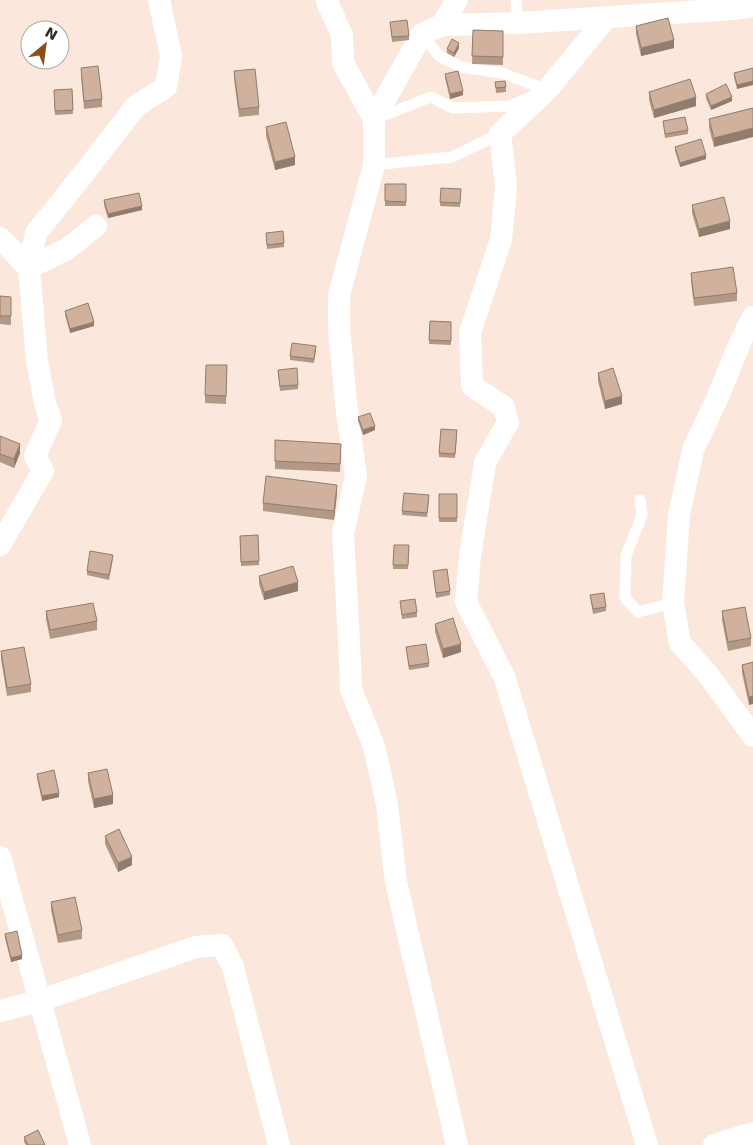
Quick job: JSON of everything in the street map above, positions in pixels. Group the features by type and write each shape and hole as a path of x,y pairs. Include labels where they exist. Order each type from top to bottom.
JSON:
{"street":[{"path":"0,545 43,472 35,456 51,420 44,403 37,361 29,268 36,233 136,106 166,87 171,56 159,0"},
{"path":"327,0 342,36 343,63 374,119 374,165 339,295 338,330 356,476 344,532 350,689 374,746 387,805 396,882 457,1145"},
{"path":"442,25 457,0"},
{"path":"374,119 422,34 442,25 518,23 733,9 753,6"},
{"path":"607,17 547,90 500,134 506,187 501,240 470,333 471,377 472,386 504,407 508,422 485,463 470,556 466,602 504,676 647,1145"},
{"path":"29,268 67,249 96,226"},
{"path":"0,238 29,268"},
{"path":"753,317 692,450 678,515 673,603 680,643 706,672 753,736"},
{"path":"0,857 80,1145"},
{"path":"0,1011 40,1001 196,947 222,945 233,967 279,1145"},
{"path":"714,1145 753,1134"}],"lane":[{"path":"516,0 518,23"},
{"path":"422,34 439,56 461,68 502,73 547,90"},
{"path":"374,119 431,97 452,108 510,106 547,90"},
{"path":"374,165 452,157 500,134 510,106"},
{"path":"640,500 642,515 626,556 625,598 638,612 673,603"}],"building":[{"path":"668,18 674,40 641,48 636,26"},
{"path":"407,20 409,36 392,37 390,22"},
{"path":"473,30 503,31 503,57 472,56"},
{"path":"452,39 459,43 454,53 447,49"},
{"path":"98,66 102,99 84,101 81,68"},
{"path":"753,68 753,81 737,85 734,73"},
{"path":"255,69 259,107 239,109 234,71"},
{"path":"458,71 463,91 450,94 445,74"},
{"path":"690,79 696,97 654,110 649,92"},
{"path":"505,81 506,87 496,88 495,82"},
{"path":"726,84 732,97 711,106 706,94"},
{"path":"72,89 73,110 55,111 54,90"},
{"path":"753,108 753,128 714,138 709,119"},
{"path":"685,117 688,130 665,134 663,121"},
{"path":"286,122 295,157 275,162 266,127"},
{"path":"701,139 706,155 680,163 675,147"},
{"path":"385,184 406,184 406,202 385,201"},
{"path":"441,188 461,189 460,203 440,202"},
{"path":"139,193 142,206 108,214 104,200"},
{"path":"724,197 730,221 699,229 692,205"},
{"path":"283,231 284,243 267,245 266,233"},
{"path":"733,267 737,293 694,298 691,273"},
{"path":"0,296 11,297 11,316 0,316"},
{"path":"88,303 94,322 70,329 65,311"},
{"path":"430,321 451,322 451,341 429,340"},
{"path":"292,343 316,346 314,359 290,356"},
{"path":"206,365 227,365 226,396 205,395"},
{"path":"297,368 298,385 280,386 278,370"},
{"path":"613,368 622,396 605,401 598,373"},
{"path":"370,413 375,426 363,430 358,417"},
{"path":"441,429 457,430 455,454 439,453"},
{"path":"0,436 20,444 14,459 0,454"},
{"path":"275,440 341,444 340,464 275,461"},
{"path":"266,476 337,485 334,511 263,503"},
{"path":"404,493 429,495 427,513 402,511"},
{"path":"439,494 457,494 457,518 439,518"},
{"path":"258,535 259,561 241,562 240,536"},
{"path":"394,545 409,545 408,565 393,565"},
{"path":"90,551 113,555 109,575 87,571"},
{"path":"293,566 298,582 264,592 259,576"},
{"path":"447,569 450,591 436,593 433,571"},
{"path":"604,593 606,607 593,609 590,595"},
{"path":"415,599 417,612 402,615 400,601"},
{"path":"93,603 97,621 50,630 46,611"},
{"path":"745,607 751,638 728,642 722,611"},
{"path":"453,618 461,644 443,649 435,624"},
{"path":"426,644 429,663 409,666 406,647"},
{"path":"24,647 31,684 7,688 1,651"},
{"path":"753,662 753,696 749,697 742,665"},
{"path":"107,769 113,795 94,799 88,773"},
{"path":"54,770 59,793 42,796 37,774"},
{"path":"119,829 132,857 118,863 105,836"},
{"path":"75,897 82,930 58,935 51,902"},
{"path":"17,931 22,955 11,958 5,934"},
{"path":"38,1130 45,1145 28,1145 24,1137"}]}
